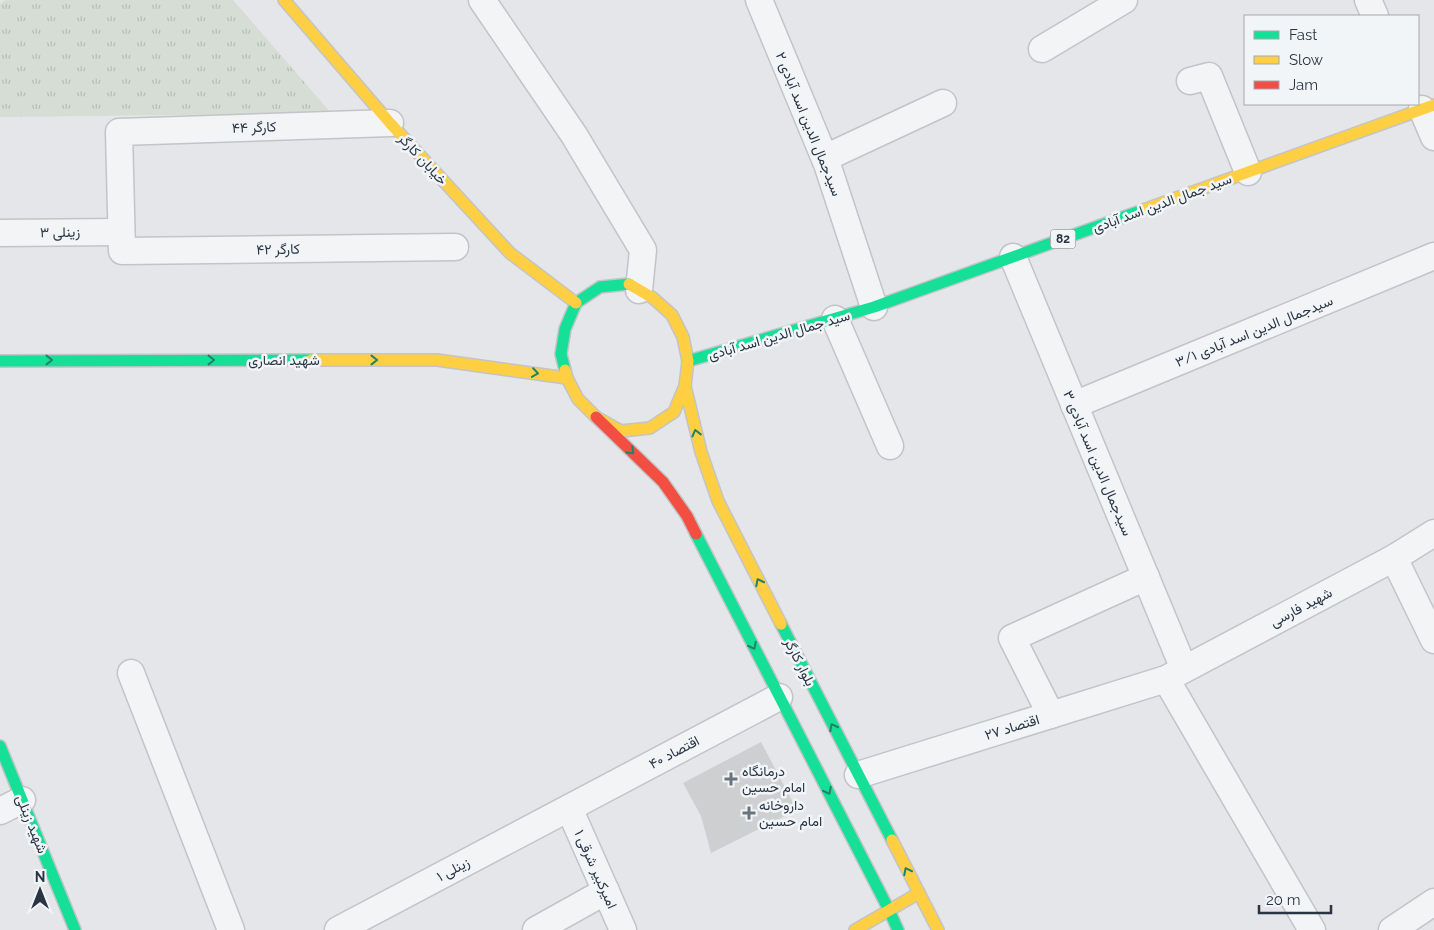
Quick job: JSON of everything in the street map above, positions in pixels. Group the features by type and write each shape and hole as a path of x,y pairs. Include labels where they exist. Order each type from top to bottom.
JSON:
{"main road":[{"name":"خیابان کارگر","path":"284,0 390,123 510,253 576,303"},
{"name":"سید جمال الدین اسد آبادی","path":"688,361 874,307 1248,172 1421,107"},
{"path":"596,417 621,431 650,428 674,412 685,386 688,361 683,337 672,315 653,298 629,284 600,287 576,303 565,329 562,354 567,378 578,400 663,482 687,516 898,930"},
{"name":"شهید انصاری","path":"0,360 437,360 567,378"},
{"name":"بلوار کارگر","path":"685,386 701,452 718,501 938,930"},
{"name":"شهید زینلی","path":"0,746 11,806 76,930"},
{"path":"855,930 919,893"}],"street":[{"path":"482,0 574,135 643,250 639,290"},
{"name":"سیدجمال الدین اسد آبادی ۲","path":"759,0 825,158 874,307"},
{"path":"1042,50 1124,0"},
{"path":"1368,0 1374,15"},
{"path":"1190,82 1209,76 1248,172"},
{"path":"825,158 943,103"},
{"path":"1421,107 1434,137"},
{"name":"کارگر ۴۴","path":"120,232 119,132 390,123"},
{"name":"زینلی ۳","path":"0,233 120,232"},
{"name":"کارگر ۴۲","path":"120,232 122,251 455,246"},
{"name":"سیدجمال الدین اسد آبادی ۳/۱","path":"1074,405 1434,256"},
{"name":"سیدجمال الدین اسد آبادی ۳","path":"1013,257 1146,578 1175,674 1312,930"},
{"path":"835,318 890,446"},
{"name":"شهید فارسی","path":"1175,674 1394,558 1434,533"},
{"path":"1394,558 1434,640"},
{"path":"1051,715 1012,638 1146,578"},
{"path":"130,672 231,930"},
{"name":"اقتصاد ۲۷","path":"858,775 1175,674"},
{"name":"اقتصاد ۴۰","path":"569,808 779,697"},
{"name":"امیرکبیر شرقی ۱","path":"569,808 623,930"},
{"name":"زینلی ۱","path":"338,930 569,808"},
{"path":"536,930 606,891"},
{"path":"1392,930 1434,902"}],"green space":[{"path":"5,0 233,0 331,113 0,117 0,4"}],"building":[{"path":"761,742 797,810 711,853 701,816 683,783"}],"traffic: fast":[{"path":"688,361 874,307 1143,210"},
{"path":"565,370 561,354 565,329 576,303 600,287 629,284"},
{"path":"0,361 311,360"},
{"path":"696,534 898,930"},
{"path":"781,624 892,840"},
{"path":"0,746 75,930"}],"traffic: slow":[{"path":"284,0 390,123 510,253 576,303"},
{"path":"1143,210 1434,105"},
{"path":"565,370 578,399 596,417 621,431 650,428 674,412 685,386 688,361 683,337 672,315 653,298 629,284"},
{"path":"311,360 437,360 567,378"},
{"path":"685,386 701,452 718,501 781,624"},
{"path":"892,840 938,930"},
{"path":"855,930 919,893"}],"traffic: jam":[{"path":"596,417 663,482 687,516 696,534"}],"place":[{"name":"درمانگاه امام حسین","path":"731,779"},
{"name":"داروخانه امام حسین","path":"749,813"}]}
